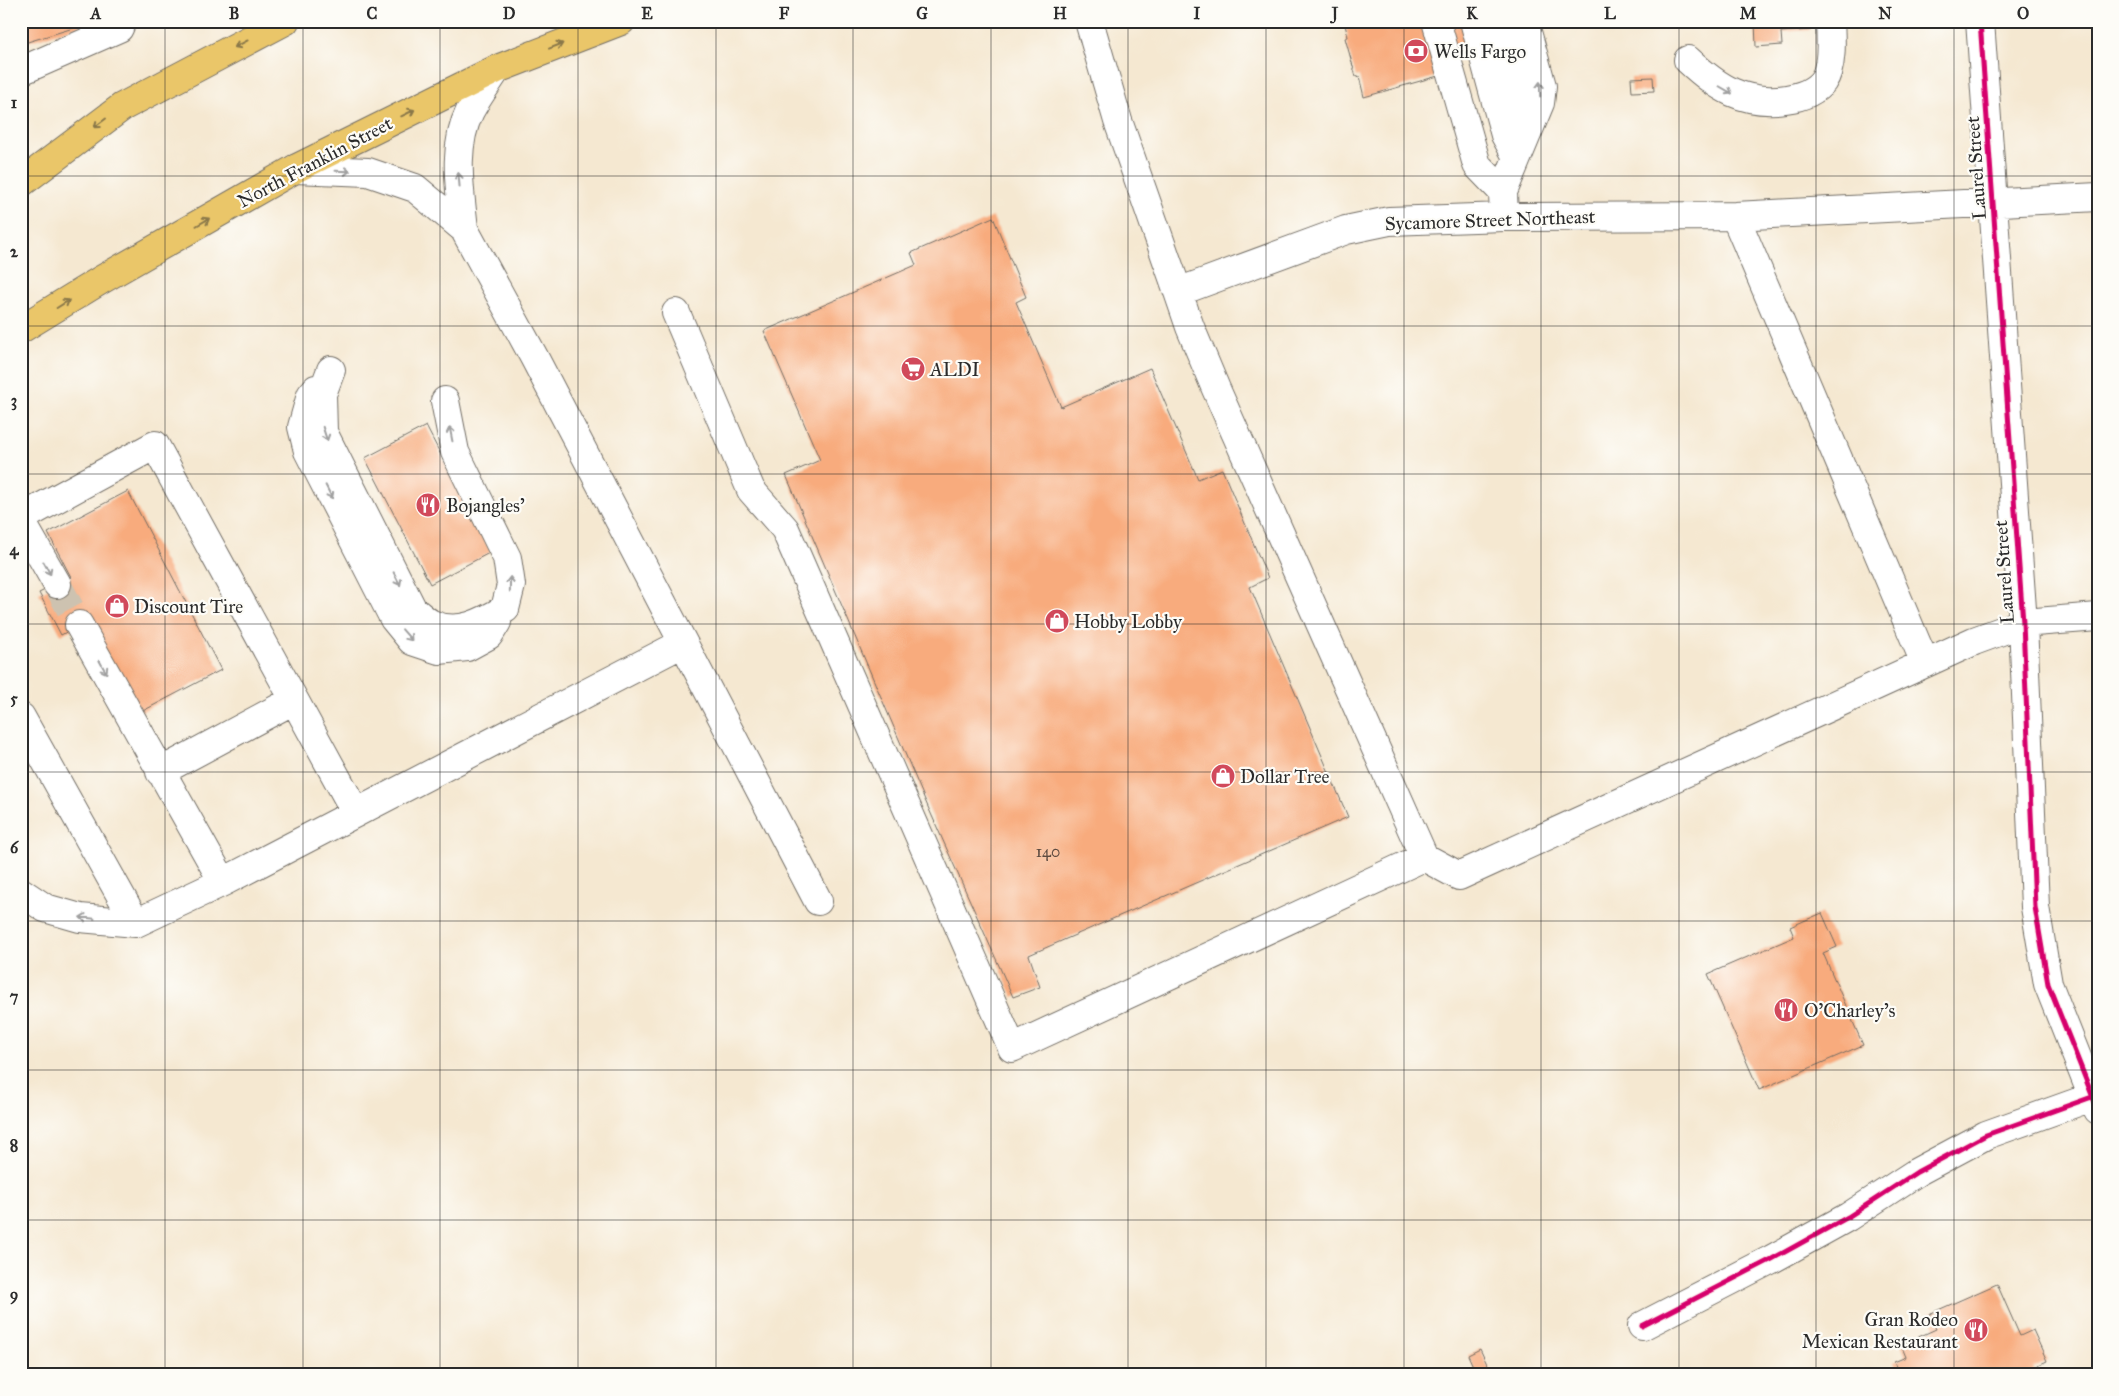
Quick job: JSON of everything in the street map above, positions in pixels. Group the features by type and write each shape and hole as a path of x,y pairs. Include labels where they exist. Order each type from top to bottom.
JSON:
{"main road":[{"path":"21,183 122,107 285,21"},
{"name":"North Franklin Street","path":"21,329 101,280 294,169 497,69 621,21"}],"street":[{"path":"21,71 119,28 122,21"},
{"path":"1089,21 1118,121 1178,292 1216,389 1424,857 1459,876 1974,641 2023,623 2098,617"},
{"path":"1436,21 1477,165 1508,186"},
{"path":"1455,21 1492,160 1508,186"},
{"path":"1474,21 1505,135 1508,186"},
{"path":"1496,21 1520,110 1529,129"},
{"path":"1508,186 1540,103 1542,86 1524,21"},
{"path":"1688,60 1709,80 1738,96 1768,102 1803,97 1823,81 1831,53 1830,21"},
{"name":"Laurel Street","path":"1980,21 2023,623 2035,906 2048,984 2095,1104"},
{"path":"464,229 458,171 460,142 469,112 497,69"},
{"path":"294,169 368,172 416,188 464,229 534,357 818,901"},
{"name":"Sycamore Street Northeast","path":"1178,292 1346,230 1389,221 1508,186 1736,216 2098,197"},
{"path":"1736,216 1925,664"},
{"path":"676,313 751,490 785,530 1012,1048 1424,857"},
{"path":"331,370 322,394 323,432 413,610 432,624 456,629 481,624 505,609 511,585 507,558 455,452 445,401"},
{"path":"57,584 21,519 155,445 356,813"},
{"path":"79,625 223,882"},
{"path":"21,892 45,908 80,918 136,923 223,882 683,643"},
{"path":"160,772 294,700"},
{"path":"21,717 136,923"},
{"path":"1642,1326 1772,1260 1848,1217 1917,1172 1986,1135 2095,1104"}],"building":[{"path":"21,21 93,21 93,22 21,44"},
{"name":"Wells Fargo","path":"1344,21 1530,21 1534,37 1436,64 1438,76 1364,97 1359,76 1356,77 1345,38 1348,37"},
{"path":"1755,21 1810,21 1811,30 1781,32 1782,45 1756,47"},
{"path":"1653,77 1654,91 1632,92 1631,78"},
{"path":"993,217 1026,297 1016,302 1061,407 1150,368 1198,479 1222,469 1268,578 1250,587 1348,817 1029,955 1040,987 1013,997 928,807 786,475 820,460 764,331 916,265 911,253"},
{"name":"Bojangles'","path":"426,426 491,552 430,584 365,458"},
{"name":"Discount Tire","path":"128,491 221,670 139,713 79,625 61,635 39,593 71,577 48,533"},
{"name":"O'Charley's","path":"1822,913 1837,947 1823,953 1863,1045 1759,1090 1708,974 1794,937 1790,927"},
{"name":"Gran Rodeo Mexican Restaurant","path":"1997,1284 2020,1336 2033,1330 2047,1361 2034,1367 2037,1375 1899,1375 1894,1362 1906,1357 1901,1345 1936,1329 1929,1314"},
{"path":"1480,1349 1492,1375 1477,1375 1468,1355"}],"tunnel":[{"path":"57,584 79,625"}],"cycle path":[{"path":"1980,21 2023,623 2035,907 2048,984 2098,1110"},
{"path":"1642,1326 1772,1259 1848,1217 1917,1172 1986,1135 2092,1097"}],"place":[{"name":"Wells Fargo","path":"1416,51"},
{"name":"ALDI","path":"913,369"},
{"name":"Bojangles'","path":"428,505"},
{"name":"Discount Tire","path":"117,606"},
{"name":"Hobby Lobby","path":"1057,621"},
{"name":"Dollar Tree","path":"1223,776"},
{"name":"O'Charley's","path":"1786,1010"},
{"name":"Gran Rodeo Mexican Restaurant","path":"1976,1330"}]}
